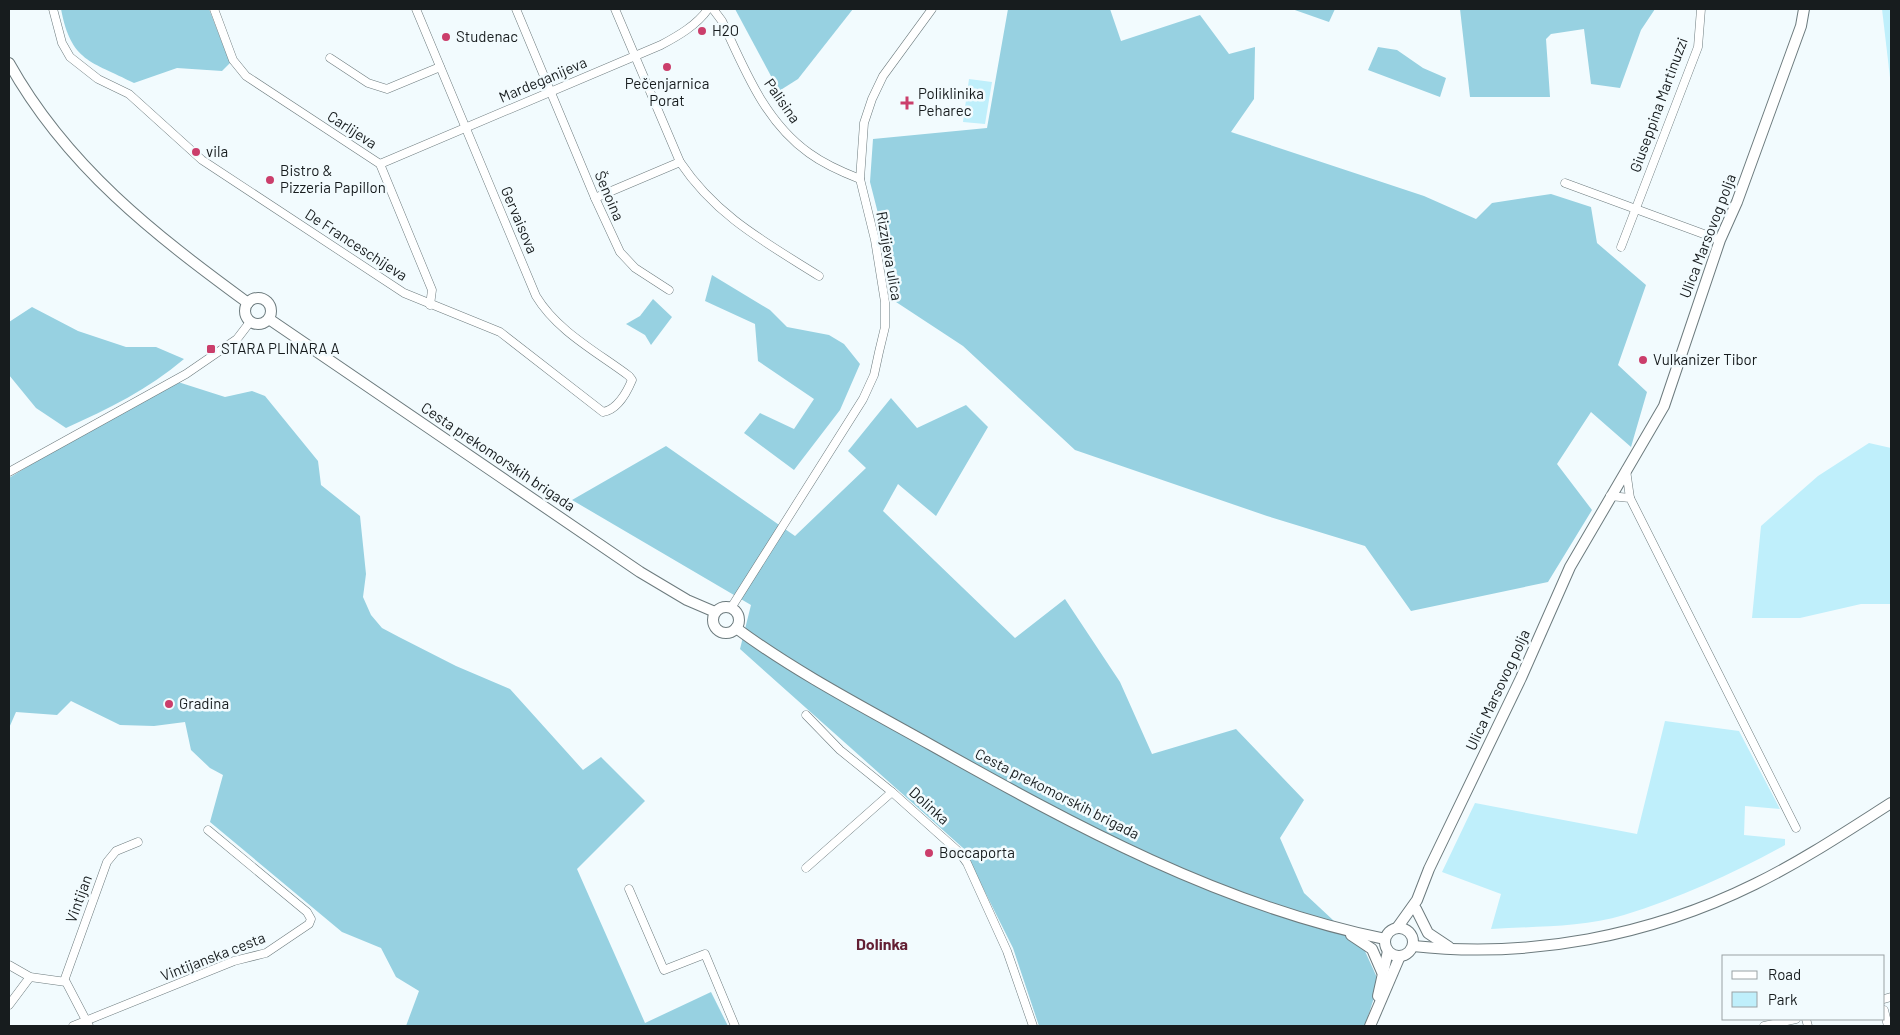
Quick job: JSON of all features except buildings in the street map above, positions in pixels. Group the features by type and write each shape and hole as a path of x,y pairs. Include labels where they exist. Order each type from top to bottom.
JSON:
{"main road":[{"name":"Ulica Marsovog polja","path":"1410,933 1416,904 1521,678 1570,567 1626,468 1664,406 1720,240 1749,171 1801,26 1804,9"},
{"path":"9,63 59,137 102,185 165,242 248,303"},
{"path":"257,298 266,300 272,309 269,319 260,324 250,322 245,313 248,303 257,298"},
{"name":"Cesta prekomorskih brigada","path":"269,319 640,572 688,600 715,612"},
{"path":"724,606 731,608 739,618 736,628 728,633 718,630 712,622 715,612 724,606"},
{"name":"Cesta prekomorskih brigada","path":"736,628 764,649 890,722 974,769 1124,847 1179,873 1240,898 1343,931 1385,940"},
{"path":"1413,946 1457,950 1496,949 1571,942 1633,930 1677,916 1736,893 1777,873 1891,803"},
{"name":"Ulica Marsovog polja","path":"1397,928 1416,904"},
{"path":"1416,904 1428,934 1457,950"},
{"path":"1377,1007 1382,972 1388,951 1385,940 1389,932 1397,928 1405,929 1410,933 1413,946 1407,954 1400,956 1388,951"},
{"path":"1343,931 1372,949 1382,972"},
{"path":"1370,1026 1400,956"}],"street":[{"name":"De Franceschijeva","path":"53,9 62,43 70,57 82,69 129,94 161,125 210,165 404,293 430,305 472,319 500,332 604,412 609,411"},
{"name":"Carlijeva","path":"214,9 233,60 246,76 380,164 432,290 430,305"},
{"name":"Gervaisova","path":"416,9 543,308 560,325 632,380 615,407 609,411"},
{"name":"Šenoina","path":"516,9 608,229 627,261 669,290"},
{"path":"615,9 680,162 692,180 736,224 819,276"},
{"name":"Mardeganijeva","path":"380,164 673,39 703,16 708,9"},
{"name":"Palisina","path":"713,9 722,21 748,76 777,123 809,154 860,179"},
{"name":"Rizzijeva ulica","path":"731,608 863,398 874,376 885,327 885,302 875,240 860,179 864,123 872,99 883,76 932,9"},
{"name":"Giuseppina Martinuzzi","path":"1621,247 1698,47 1701,9"},
{"path":"330,58 368,83 387,89 440,67"},
{"path":"595,198 680,162"},
{"path":"1565,183 1720,240"},
{"path":"9,472 214,357 237,339 250,322"},
{"path":"1626,468 1630,498 1796,828"},
{"path":"1610,496 1630,498"},
{"name":"Dolinka","path":"806,715 840,750 892,792 959,852 967,863 1007,951 1033,1026"},
{"path":"806,868 892,792"},
{"name":"Vintijanska cesta","path":"73,1026 87,1023 234,961 258,956 277,947 310,924 311,918 307,912 208,830"},
{"name":"Vintijan","path":"64,981 107,862 116,851 138,842"},
{"path":"629,889 664,970 705,954 735,1026"},
{"path":"9,965 30,977 64,981 70,986 87,1023"},
{"path":"9,1005 30,977"},
{"path":"1764,1026 1791,1020"}],"green space":[{"path":"1882,9 1891,9 1891,86"},
{"path":"969,79 992,82 985,124 963,122"},
{"path":"1869,443 1891,448 1891,604 1861,604 1800,618 1752,618 1761,526 1818,476"},
{"path":"1665,721 1739,731 1780,809 1745,806 1744,835 1785,839 1785,845 1706,884 1666,901 1624,915 1592,922 1558,926 1491,929 1501,894 1442,872 1475,803 1637,834"}],"shaded area":[{"path":"61,9 209,9 230,63 222,71 177,68 134,83 95,64 77,50 65,26"},
{"path":"735,9 853,9 798,79 779,91"},
{"path":"1008,9 1110,9 1121,41 1200,15 1229,54 1255,47 1254,99 1231,132 1424,196 1476,219 1492,203 1551,194 1591,207 1597,243 1646,285 1618,365 1647,392 1631,447 1591,412 1557,464 1592,510 1548,582 1411,611 1365,546 1267,516 1075,450 963,346 893,300 882,229 870,182 873,139 987,128"},
{"path":"1292,9 1335,9 1329,22"},
{"path":"1460,9 1655,9 1641,30 1620,88 1591,84 1584,29 1551,34 1546,39 1550,97 1470,97"},
{"path":"1378,47 1397,50 1423,68 1446,78 1440,97 1368,70"},
{"path":"712,275 770,310 787,327 829,335 844,344 860,364 840,410 794,470 744,433 760,413 794,429 814,399 758,361 755,324 705,301"},
{"path":"653,299 672,317 651,345 645,335 626,324 640,316"},
{"path":"32,307 78,331 126,347 156,347 184,359 157,380 128,398 66,428 36,408 9,375 9,322"},
{"path":"178,382 225,397 252,391 265,396 318,461 321,485 360,516 366,574 363,597 371,615 382,628 456,666 510,689 583,770 601,757 645,801 577,869 645,1023 711,992 728,1026 406,1026 419,991 396,977 381,948 342,932 210,822 223,775 210,768 191,750 185,722 154,726 120,725 71,701 57,715 16,712 9,728 9,478 53,451"},
{"path":"891,398 917,428 966,405 988,427 936,516 898,484 883,511 1015,638 1065,599 1120,682 1152,754 1236,729 1304,800 1280,838 1304,893 1364,949 1379,982 1365,1026 1039,1026 1013,948 963,848 740,649 751,605 572,500 666,446 795,536 866,468 848,451"}],"place":[{"name":"H2O","path":"702,31"},
{"name":"Studenac","path":"446,37"},
{"name":"Pečenjarnica Porat","path":"667,67"},
{"name":"Poliklinika Peharec","path":"907,103"},
{"name":"vila","path":"196,152"},
{"name":"Bistro & Pizzeria Papillon","path":"270,180"},
{"name":"STARA PLINARA A","path":"211,349"},
{"name":"Vulkanizer Tibor","path":"1643,360"},
{"name":"Gradina","path":"169,704"},
{"name":"Boccaporta","path":"929,853"}],"district":[{"name":"Dolinka","path":"882,944"}]}
